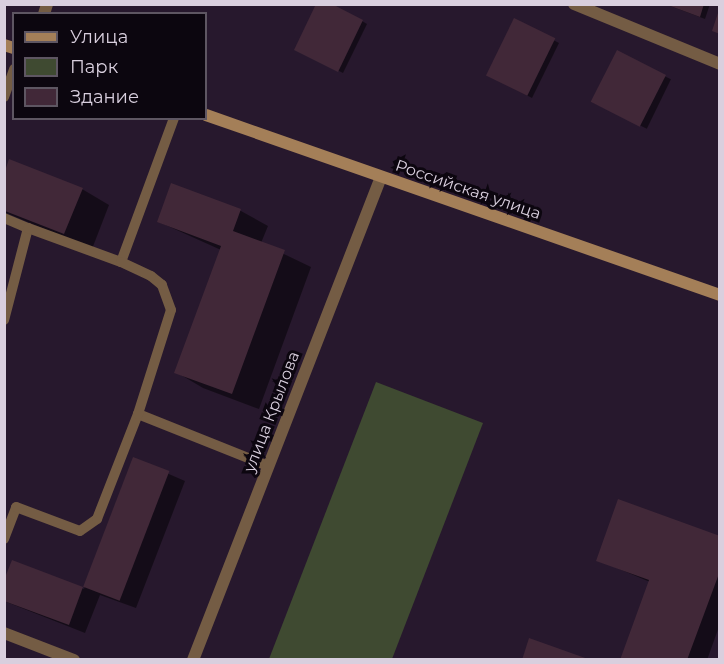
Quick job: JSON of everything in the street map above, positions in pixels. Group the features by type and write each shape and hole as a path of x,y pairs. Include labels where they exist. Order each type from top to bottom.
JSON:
{"street":[{"path":"574,4 720,64"},
{"name":"Российская улица","path":"207,115 720,296"},
{"name":"улица Крылова","path":"193,660 381,177"},
{"path":"4,633 74,660"}],"lane":[{"path":"4,97 12,75"},
{"path":"121,262 173,120"},
{"path":"4,218 121,262 151,276 162,285 171,310 138,414 92,525 74,530 4,503"},
{"path":"4,320 28,228"},
{"path":"138,414 268,466"},
{"path":"4,539 16,507"}],"green space":[{"path":"376,382 483,423 392,659 269,659"}],"building":[{"path":"316,4 332,4 363,20 338,72 294,50"},
{"path":"665,4 704,4 700,17"},
{"path":"720,10 720,34 712,31"},
{"path":"514,18 555,38 527,96 486,76"},
{"path":"617,50 666,75 640,127 591,102"},
{"path":"9,159 83,188 64,234 5,211 5,171"},
{"path":"171,183 241,209 233,231 285,250 232,394 174,373 221,246 157,222"},
{"path":"133,457 169,471 120,601 83,587"},
{"path":"618,499 720,536 720,571 687,660 620,660 649,580 596,561"},
{"path":"12,560 83,587 69,625 4,601 4,580"},
{"path":"529,638 588,659 588,660 522,660"}]}
